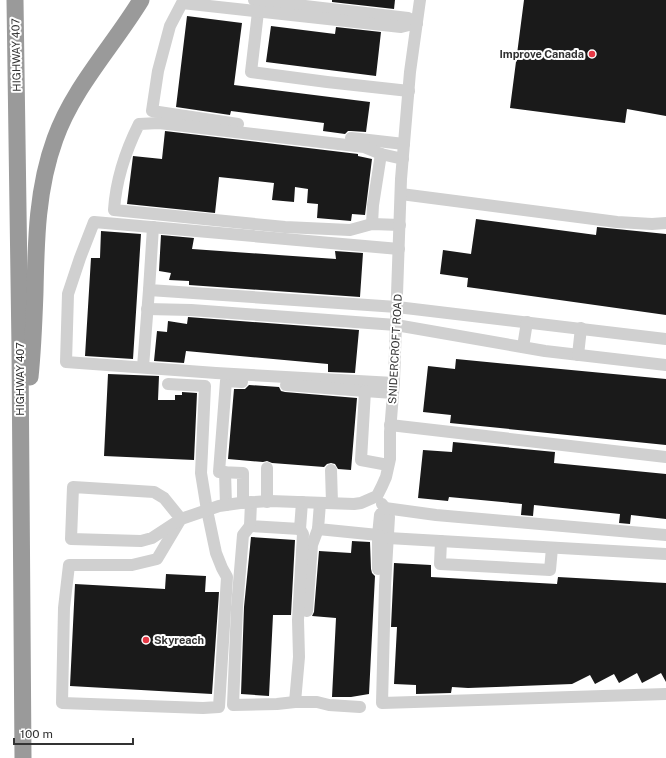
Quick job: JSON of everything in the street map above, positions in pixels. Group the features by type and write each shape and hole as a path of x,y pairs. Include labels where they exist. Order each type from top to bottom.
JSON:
{"highway":[{"name":"HIGHWAY 407","path":"15,0 20,348 23,758"},
{"path":"21,499 32,351 36,234 41,195 47,166 55,138 66,113 141,0"}],"street":[{"name":"SNIDERCROFT ROAD","path":"377,496 382,486 390,459 390,425 397,307 403,159 409,90 420,0"},
{"path":"404,144 298,132 152,111 158,71 170,26 182,3 256,6 405,18 417,22"},
{"path":"256,6 251,72 326,82 409,90"},
{"path":"400,225 372,224 350,230 285,227 114,210 116,186 123,160 138,124 159,123 309,140 364,148 403,159"},
{"path":"372,224 372,205 381,154"},
{"path":"401,194 617,222 652,224 666,223"},
{"path":"393,388 66,362 68,294 94,222 399,249"},
{"path":"143,367 153,227"},
{"path":"149,290 397,307 666,339"},
{"path":"147,309 191,310 363,324 396,325 523,347 666,365"},
{"path":"523,347 527,322"},
{"path":"578,355 581,328"},
{"path":"360,707 329,705 317,702 233,705 237,607 243,535 250,526 243,473 219,472 226,381 365,391 393,388"},
{"path":"168,384 205,386 201,473 216,553 227,578 219,707 203,708 62,704 64,608 69,566 132,565 157,559 181,519"},
{"path":"365,391 360,460 388,465"},
{"path":"390,425 666,457"},
{"path":"267,468 267,502"},
{"path":"298,658 306,621 312,545 326,503 331,470"},
{"path":"225,472 226,505"},
{"path":"181,519 164,498 154,492 73,487 71,539 141,541 152,538 181,519 226,505 247,502 361,503 377,496 385,508 436,515 666,535"},
{"path":"295,702 303,534 300,529 302,502"},
{"path":"385,508 380,514 383,536 382,703 666,694"},
{"path":"250,526 300,529"},
{"path":"318,530 552,548 666,554"},
{"path":"377,596 379,561 383,536"},
{"path":"442,540 440,564 550,570 552,548"}],"building":[{"path":"332,0 395,0 394,9 332,2"},
{"name":"Improve Canada","path":"524,0 666,0 666,116 627,109 625,123 510,108"},
{"path":"187,16 242,23 234,85 370,102 366,132 348,131 345,134 323,131 324,123 231,111 230,115 176,107"},
{"path":"271,26 335,34 336,27 381,32 376,76 266,62"},
{"path":"165,131 358,154 358,156 372,159 365,215 352,214 351,221 317,218 318,204 307,203 308,189 295,187 294,202 272,200 274,183 219,177 215,213 127,204 133,156 162,159"},
{"path":"476,219 596,235 597,227 666,234 666,315 467,287 468,278 440,274 443,250 471,254"},
{"path":"101,231 141,234 133,359 85,356 91,258 100,258"},
{"path":"161,235 194,238 192,249 336,259 335,251 363,253 360,297 189,285 189,281 169,280 171,273 159,271"},
{"path":"188,317 359,330 355,373 328,372 328,364 186,351 184,363 154,361 157,331 167,332 168,321 187,324"},
{"path":"456,359 666,379 666,445 450,423 451,415 423,412 428,366 455,369"},
{"path":"108,374 159,376 158,400 175,400 175,395 182,395 182,392 197,393 194,460 104,456"},
{"path":"249,385 279,387 281,391 285,392 357,398 351,470 338,469 335,464 331,463 324,467 272,463 267,461 263,462 228,459 234,389 245,389"},
{"path":"453,442 555,452 554,463 666,474 666,519 631,515 630,524 619,523 620,514 534,505 533,516 521,515 522,504 449,497 448,501 418,498 423,450 452,452"},
{"path":"251,537 295,540 291,615 273,615 269,696 241,694 244,607"},
{"path":"352,541 370,542 371,569 375,576 369,694 351,697 332,697 336,618 312,616 314,612 319,551 351,553"},
{"path":"394,563 431,565 431,577 557,584 558,577 666,583 666,682 661,673 642,683 637,673 619,683 614,674 595,684 590,675 572,684 468,688 452,687 451,693 416,694 416,685 394,684 397,627 391,627"},
{"name":"Skyreach","path":"166,574 206,576 205,592 219,592 212,694 70,686 75,584 165,589"}],"place":[{"name":"Improve Canada","path":"592,54"},
{"name":"Skyreach","path":"146,640"}]}
